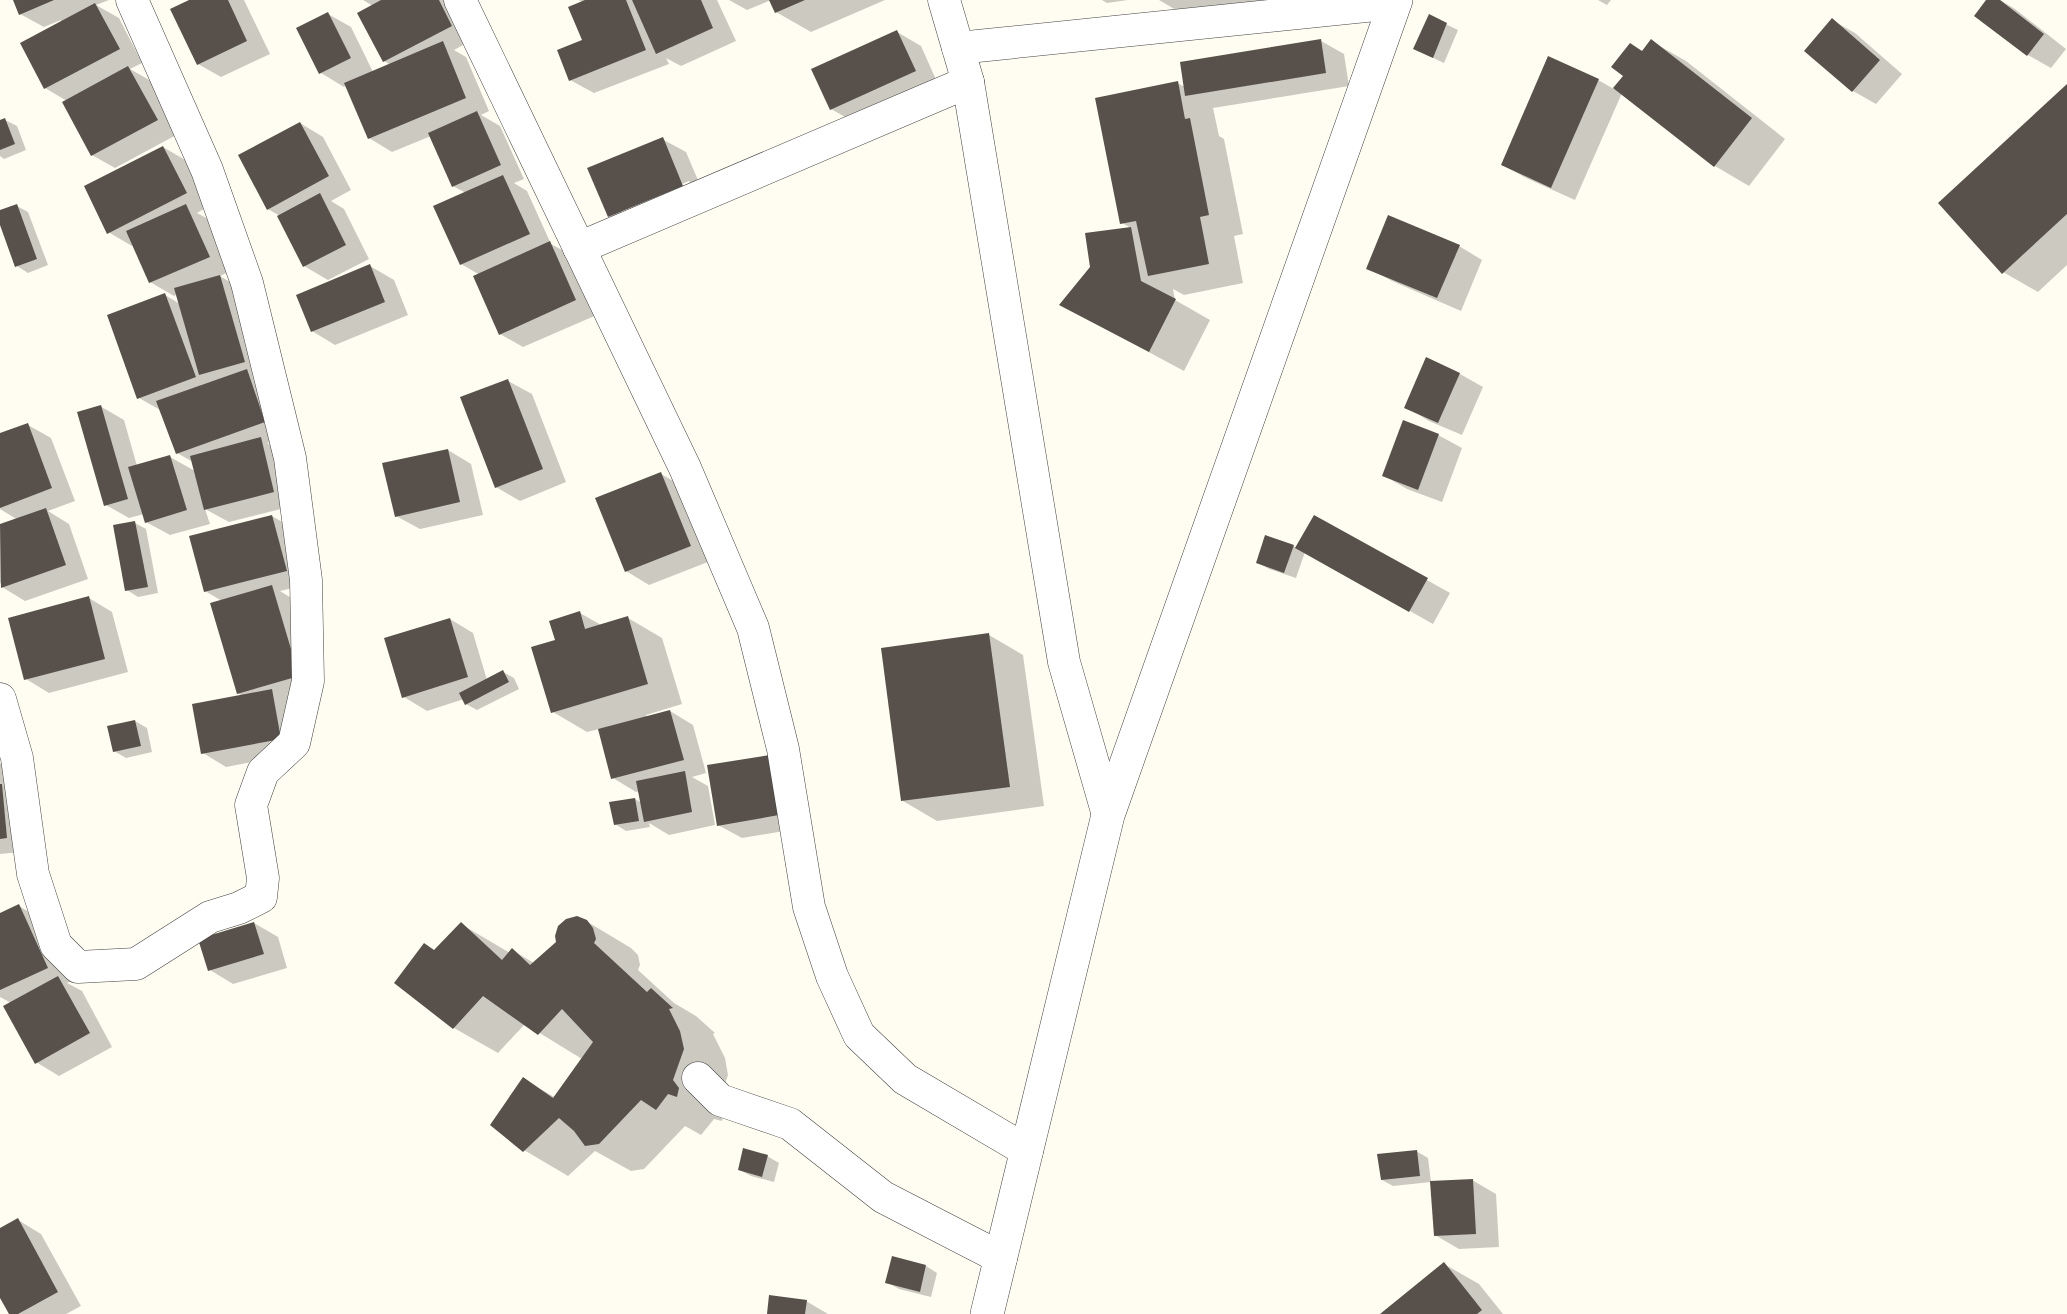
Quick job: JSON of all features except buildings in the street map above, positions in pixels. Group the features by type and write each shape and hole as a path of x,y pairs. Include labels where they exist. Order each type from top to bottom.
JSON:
{"street":[{"path":"0,699 17,758 33,874 56,945 78,967 136,964 210,917 239,908 261,897 263,878 251,805 263,772 294,743 308,681 306,580 290,458 247,283 207,170 132,0"},
{"path":"460,0 685,468 753,628 783,748 809,907 831,976 859,1035 905,1079 1027,1151"},
{"path":"944,0 968,82 1064,662 1108,815"},
{"path":"958,48 1396,2 1108,815 987,1314"},
{"path":"579,248 968,82"},
{"path":"698,1078 720,1100 790,1124 883,1197 1001,1258"}]}
